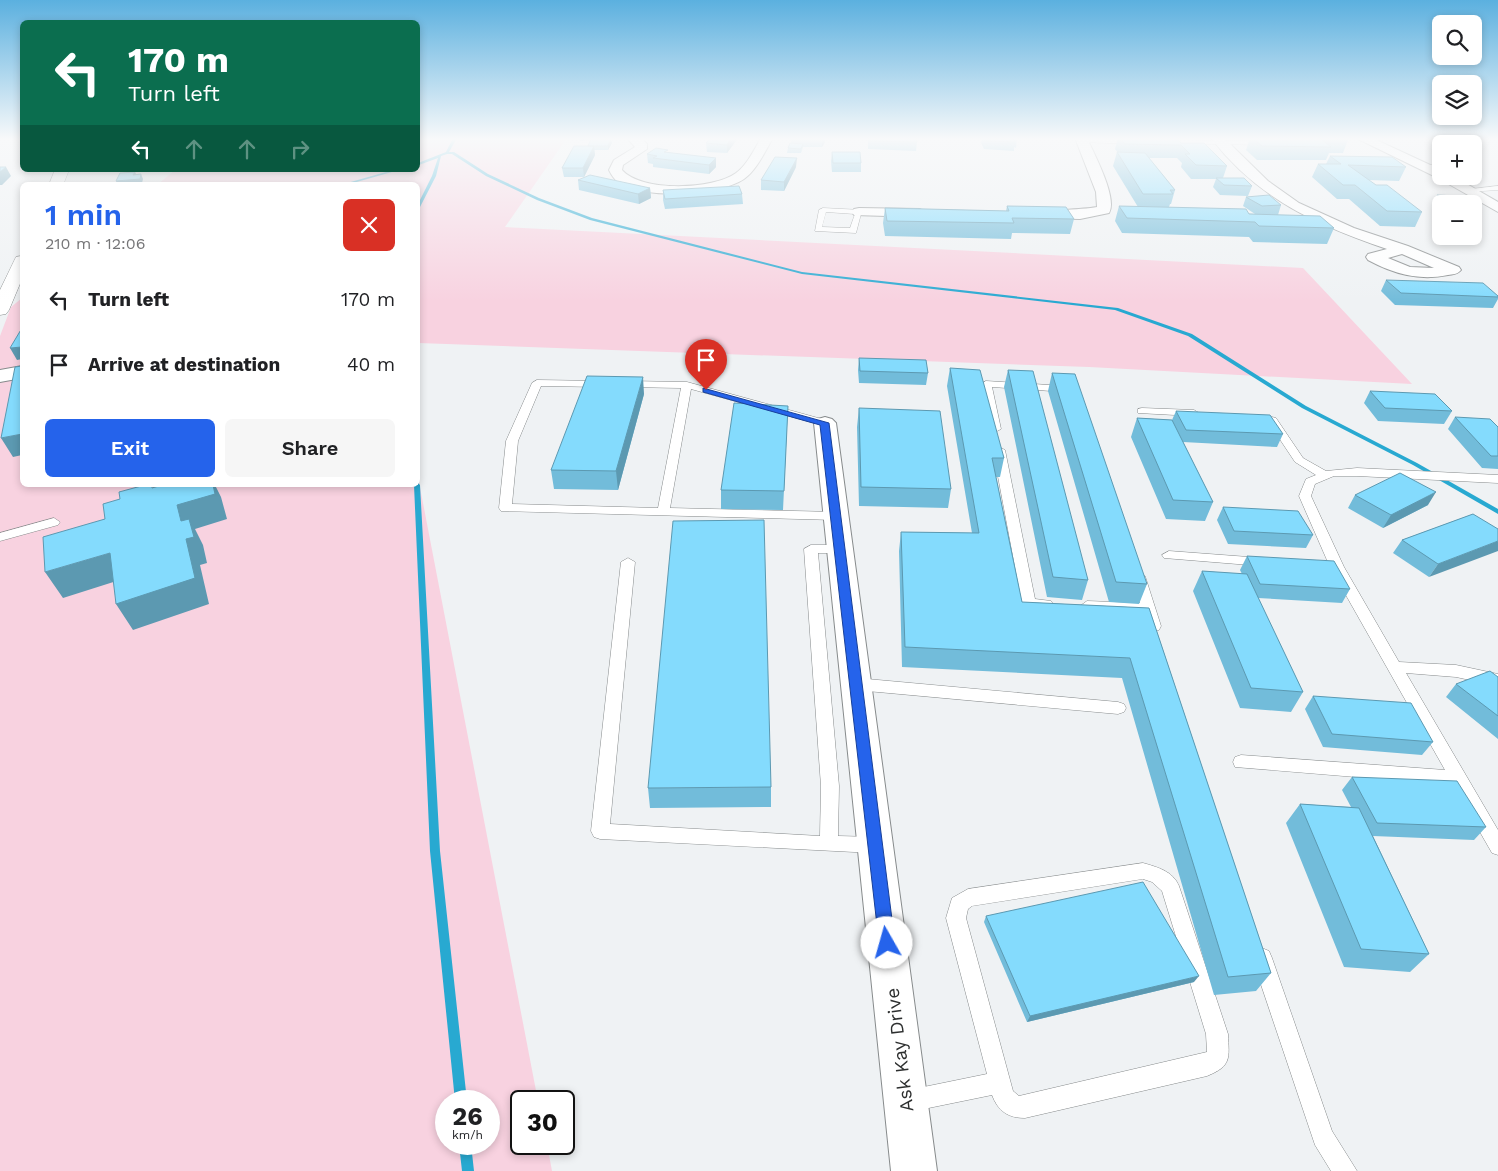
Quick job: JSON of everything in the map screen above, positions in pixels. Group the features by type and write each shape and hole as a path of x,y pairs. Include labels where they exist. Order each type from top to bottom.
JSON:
{"street":[{"path":"1024,214 1080,215 1104,210 1103,193"},
{"path":"1275,193 1294,206 1349,231 1403,249 1453,270 1433,274 1398,270 1374,257 1403,249"},
{"path":"1471,193 1493,206"},
{"path":"859,212 931,213"},
{"path":"0,310 5,290 20,265"},
{"path":"0,376 20,372"},
{"name":"Ask Kay Drive","path":"825,423 914,1171"}],"lane":[{"path":"823,210 859,212 853,231 818,229 823,210"},
{"path":"825,423 687,385 537,383 512,441 505,508 836,516"},
{"path":"1059,605 1029,604 986,384 1077,390"},
{"path":"663,512 687,385"},
{"path":"1142,411 1210,413"},
{"path":"1257,417 1273,421 1299,460 1323,475"},
{"path":"1498,479 1357,472 1323,475 1310,482 1305,496 1337,567 1456,778 1498,847"},
{"path":"0,537 54,522"},
{"path":"829,844 830,786 810,548 840,548"},
{"path":"1169,555 1278,563"},
{"path":"628,562 600,831 875,845"},
{"path":"1134,565 1160,645"},
{"path":"1318,566 1337,567"},
{"path":"1079,605 1148,608"},
{"path":"1394,667 1456,670 1498,680"},
{"path":"856,684 1118,708"},
{"path":"1241,762 1456,778"},
{"path":"1143,872 1158,876 1170,886 1217,1034 1218,1058 1208,1065 1025,1107 1014,1107 1004,1097 1001,1082 956,918 959,904 968,898 1143,872"},
{"path":"1257,943 1323,1138 1345,1171"},
{"path":"906,1101 1001,1082"}],"shaded area":[{"path":"420,193 529,193 505,227 1303,268 1412,384 1089,367 420,343"},
{"path":"20,300 20,487 420,487 536,1090 510,1090 510,1155 549,1155 552,1171 0,1171 0,336 11,307"}],"building":[{"path":"664,193 742,194 665,199"},
{"path":"1142,193 1173,194 1143,194"},
{"path":"1364,193 1397,193 1422,212 1387,211"},
{"path":"1269,195 1281,205 1262,206 1246,197"},
{"path":"1007,206 1066,207 1074,219 1012,218 1014,223 887,221 885,208 1009,211"},
{"path":"1119,206 1246,209 1249,214 1320,216 1334,228 1259,226 1255,222 1127,218"},
{"path":"1386,280 1483,283 1498,297 1401,293"},
{"path":"20,331 20,347 10,348"},
{"path":"859,358 926,360 928,373 860,371"},
{"path":"20,366 20,434 1,438 15,367"},
{"path":"950,368 980,370 1004,458 992,458 1022,602 1149,608 1271,973 1228,977 1130,658 905,647 901,532 979,533"},
{"path":"1008,370 1033,371 1088,580 1053,577"},
{"path":"1052,373 1075,374 1147,584 1116,582"},
{"path":"587,376 643,377 616,471 551,470"},
{"path":"1370,391 1435,394 1452,411 1385,408"},
{"path":"734,403 788,406 784,491 721,490"},
{"path":"859,408 940,411 951,489 861,487"},
{"path":"1176,411 1270,415 1283,434 1186,430"},
{"path":"1455,417 1490,419 1498,427 1498,456 1491,456"},
{"path":"1137,418 1172,420 1213,502 1173,500"},
{"path":"1400,473 1436,492 1391,515 1355,495"},
{"path":"138,487 213,487 215,494 177,505 181,521 189,519 194,537 186,539 195,578 116,604 110,553 45,572 43,537 105,519 103,504 120,499 119,492"},
{"path":"1223,507 1298,511 1313,535 1234,531"},
{"path":"1473,514 1498,529 1498,541 1438,564 1402,540"},
{"path":"764,520 771,787 648,788 673,521"},
{"path":"1247,556 1334,561 1350,589 1260,584"},
{"path":"1202,571 1247,574 1303,692 1251,688"},
{"path":"1490,671 1498,677 1498,716 1456,684"},
{"path":"1313,696 1411,703 1433,742 1332,734"},
{"path":"1352,777 1457,781 1486,827 1377,823"},
{"path":"1300,804 1359,808 1429,954 1361,949"},
{"path":"1143,882 1199,976 1030,1016 986,916"}],"waterway":[{"path":"420,203 425,193"},
{"path":"524,193 591,219 802,273 1116,309 1190,335 1304,407 1415,464 1498,512"},
{"path":"0,267 5,267"},
{"path":"417,487 435,851 460,1090"},
{"path":"466,1155 468,1171"}],"route":[{"path":"706,390 825,423 887,943"}]}
